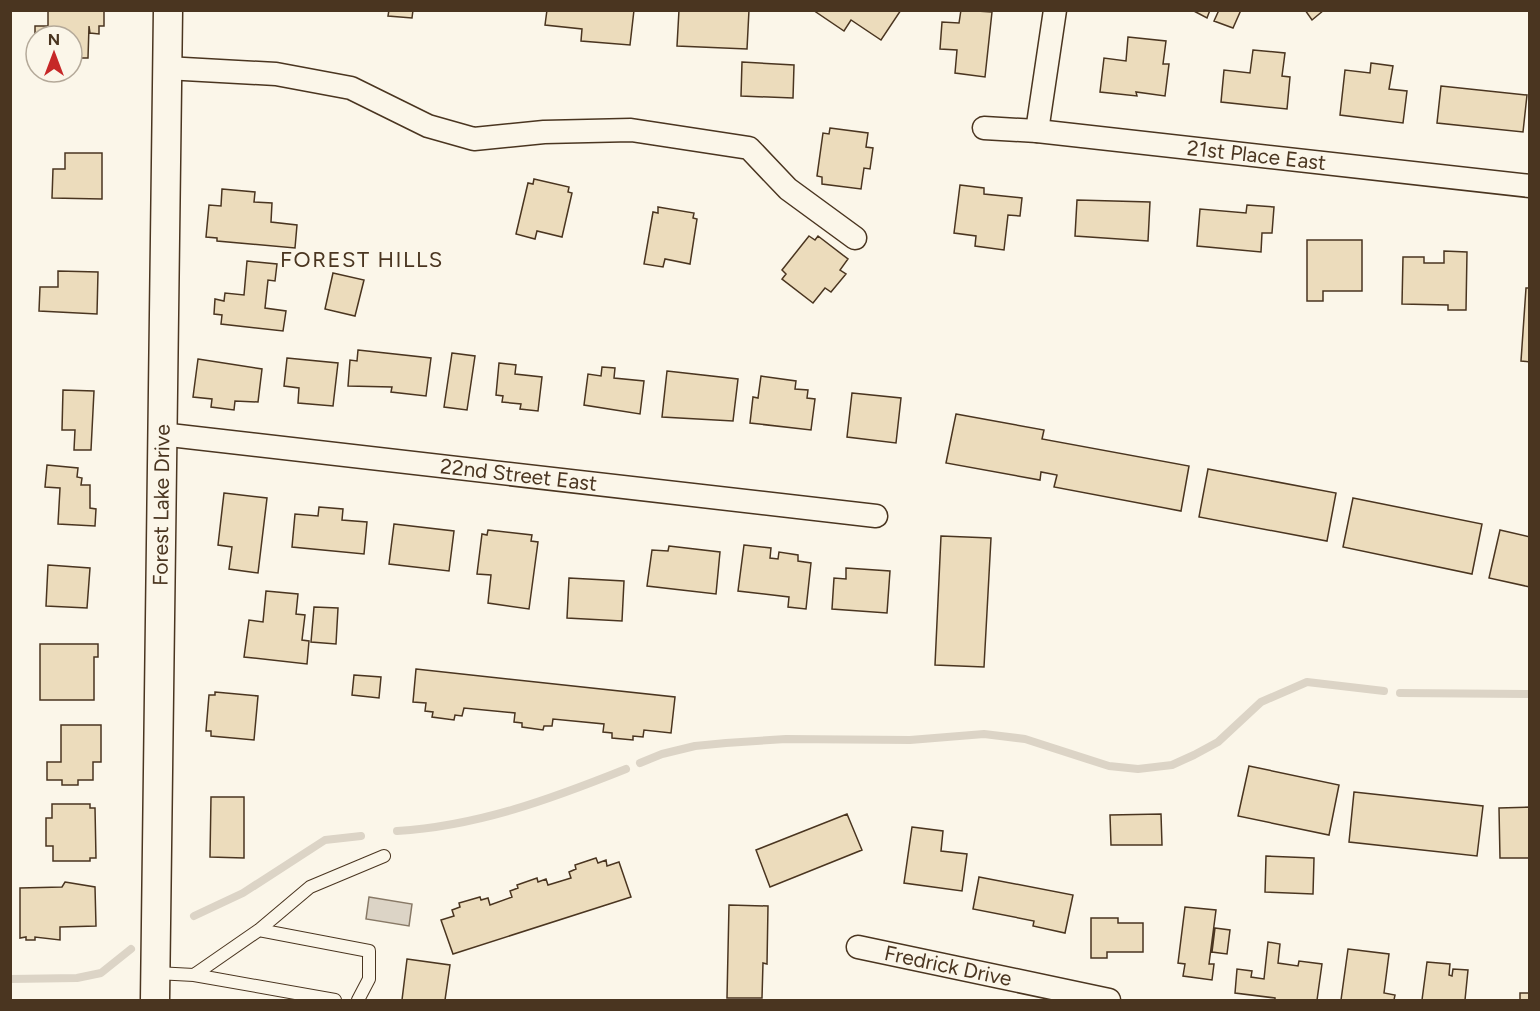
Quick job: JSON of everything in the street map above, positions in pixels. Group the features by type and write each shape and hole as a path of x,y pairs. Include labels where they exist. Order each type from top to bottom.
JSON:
{"street":[{"name":"Forest Lake Drive","path":"156,987 168,10"},
{"path":"1036,131 1055,10"},
{"path":"166,68 276,74 351,88 428,126 474,139 544,132 631,130 749,148 788,189 855,238"},
{"name":"21st Place East","path":"984,128 1036,131 1530,186"},
{"name":"22nd Street East","path":"161,434 876,516"},
{"name":"Fredrick Drive","path":"858,947 1108,1000"}],"lane":[{"path":"156,987 194,975 260,930 310,887 384,856"},
{"path":"260,930 369,951 369,979 358,1000"},
{"path":"194,975 335,1000"}],"shaded area":[{"path":"369,897 412,904 409,926 366,919"}],"building":[{"path":"48,10 104,10 104,26 99,26 99,34 90,33 89,26 88,58 84,58 84,24 48,24"},
{"path":"389,10 413,10 412,18 388,16"},
{"path":"547,10 634,10 630,45 581,41 582,29 545,25"},
{"path":"679,10 749,10 747,49 677,46"},
{"path":"813,10 901,10 881,40 851,20 844,31"},
{"path":"961,10 992,12 985,77 955,73 957,50 940,49 942,22 959,23"},
{"path":"1192,10 1210,10 1207,18"},
{"path":"1219,10 1241,10 1233,28 1214,21"},
{"path":"1305,10 1324,10 1312,20"},
{"path":"1128,37 1166,41 1163,64 1169,64 1165,96 1136,92 1137,96 1100,92 1104,58 1126,61"},
{"path":"1253,50 1285,53 1282,76 1290,77 1287,109 1221,102 1224,70 1250,73"},
{"path":"742,62 794,65 793,98 741,96"},
{"path":"1371,63 1393,66 1389,89 1407,91 1403,123 1340,115 1345,70 1370,73"},
{"path":"1441,86 1527,95 1523,132 1437,123"},
{"path":"830,128 868,133 866,147 873,148 870,169 864,168 861,189 822,184 822,177 817,176 823,133 829,134"},
{"path":"65,153 102,153 102,199 52,198 53,169 65,169"},
{"path":"534,179 569,187 568,192 572,193 562,237 537,231 535,239 516,234 528,183 533,184"},
{"path":"960,185 984,188 984,194 1022,198 1020,216 1008,215 1004,250 975,246 976,236 954,233"},
{"path":"222,189 255,192 254,202 272,203 271,222 297,225 295,248 217,241 217,238 206,237 209,205 221,206"},
{"path":"1077,200 1150,202 1148,241 1075,236"},
{"path":"1247,205 1274,207 1272,233 1262,233 1261,252 1197,246 1200,209 1246,213"},
{"path":"658,207 694,213 693,218 697,219 690,264 665,259 663,267 644,264 653,212 658,213"},
{"path":"809,236 815,240 818,236 848,259 840,270 846,274 831,292 825,288 813,303 782,279 786,274 782,270"},
{"path":"1307,240 1362,240 1362,291 1323,291 1323,301 1307,301"},
{"path":"1444,251 1467,252 1466,310 1448,310 1448,305 1402,304 1403,257 1424,257 1424,263 1444,263"},
{"path":"247,261 277,264 275,281 268,280 265,308 286,311 283,331 221,324 222,315 214,314 215,299 224,301 225,293 244,295"},
{"path":"58,271 98,272 97,314 39,311 40,287 58,287"},
{"path":"333,273 364,280 355,316 325,309"},
{"path":"1526,288 1530,288 1530,362 1521,361"},
{"path":"358,350 431,358 426,396 391,392 392,387 348,386 350,360 357,361"},
{"path":"452,353 475,356 467,410 444,407"},
{"path":"287,358 338,363 333,406 298,403 299,388 284,386"},
{"path":"198,359 262,369 258,402 235,401 234,410 211,407 212,399 193,397"},
{"path":"499,363 516,365 515,374 542,377 538,411 520,409 521,404 502,402 503,396 496,395"},
{"path":"602,367 615,368 614,378 644,381 640,414 584,405 588,374 601,376"},
{"path":"667,371 738,379 733,421 662,417"},
{"path":"761,376 796,381 795,389 808,390 807,398 815,399 811,430 750,423 753,397 758,398"},
{"path":"63,390 94,391 91,450 74,450 75,430 62,430"},
{"path":"852,393 901,398 896,443 847,437"},
{"path":"956,414 1044,430 1042,439 1189,466 1181,511 1054,487 1057,475 1041,472 1040,480 946,463"},
{"path":"47,465 78,468 77,477 82,478 81,485 90,485 90,508 96,509 95,526 58,524 60,488 45,487"},
{"path":"1208,469 1336,493 1327,541 1199,517"},
{"path":"224,493 267,498 258,573 229,569 232,547 218,545"},
{"path":"1353,498 1482,524 1472,574 1343,547"},
{"path":"319,507 343,509 342,520 367,522 364,554 292,547 295,514 318,516"},
{"path":"394,524 454,531 449,571 389,564"},
{"path":"488,530 532,535 531,541 538,542 529,609 488,603 491,575 477,574 482,534 487,535"},
{"path":"1500,530 1530,537 1530,587 1489,578"},
{"path":"941,536 991,538 984,667 935,665"},
{"path":"744,545 771,548 770,558 778,559 779,552 798,555 798,561 811,563 806,609 788,607 789,597 738,591"},
{"path":"669,546 720,552 716,594 647,586 652,550 668,551"},
{"path":"48,565 90,568 87,608 46,606"},
{"path":"846,568 890,571 887,613 832,609 834,578 846,579"},
{"path":"569,578 624,581 622,621 567,618"},
{"path":"266,591 298,594 296,614 305,615 302,640 309,641 307,664 244,657 249,620 263,622"},
{"path":"314,607 338,608 336,644 311,642"},
{"path":"40,644 98,644 98,657 94,657 94,700 40,700"},
{"path":"416,669 675,697 671,733 644,730 643,737 633,736 633,740 612,738 612,733 603,732 604,724 553,719 552,726 544,726 543,730 522,727 522,723 514,722 515,713 464,708 462,716 455,715 454,720 432,717 433,712 425,711 426,703 413,702"},
{"path":"354,675 381,677 379,698 352,695"},
{"path":"215,692 258,696 254,740 211,736 211,731 206,731 209,695 215,695"},
{"path":"61,725 101,725 101,762 93,762 93,780 78,780 78,785 62,785 62,780 47,780 47,762 61,762"},
{"path":"1249,766 1339,785 1329,835 1238,816"},
{"path":"1354,792 1483,806 1477,856 1349,842"},
{"path":"211,797 244,797 244,858 210,857"},
{"path":"52,804 90,804 90,808 95,808 96,858 90,858 90,861 53,861 53,846 46,846 46,818 52,818"},
{"path":"1530,807 1530,858 1500,858 1499,808"},
{"path":"847,814 862,850 770,887 756,850"},
{"path":"1161,814 1162,845 1111,845 1110,815"},
{"path":"912,827 943,831 941,851 967,854 962,891 904,883"},
{"path":"1266,856 1314,858 1313,894 1265,892"},
{"path":"596,858 598,863 606,860 607,866 619,862 631,897 453,954 441,920 454,916 452,910 460,907 459,903 480,897 481,900 488,898 490,905 512,897 510,891 518,888 517,885 537,878 538,882 546,879 548,885 571,878 569,872 576,869 575,865"},
{"path":"979,877 1073,895 1065,933 1033,926 1034,921 973,909"},
{"path":"65,882 95,887 96,926 60,927 60,940 20,938 20,888 62,887"},
{"path":"729,905 768,906 767,964 763,963 762,998 727,998"},
{"path":"1185,907 1216,910 1209,964 1214,964 1212,980 1183,976 1185,964 1178,963"},
{"path":"1091,918 1118,918 1118,923 1143,923 1143,952 1107,952 1107,958 1091,958"},
{"path":"1215,928 1230,930 1227,954 1212,952"},
{"path":"1268,942 1280,944 1278,963 1298,966 1299,961 1322,964 1317,1000 1275,1000 1275,998 1235,993 1237,969 1252,971 1251,977 1264,979"},
{"path":"1348,949 1389,954 1384,993 1395,995 1394,1000 1341,1000"},
{"path":"407,959 450,965 445,1000 402,1000"},
{"path":"1427,962 1450,964 1449,975 1452,976 1453,969 1468,970 1465,1000 1422,1000"},
{"path":"1520,993 1530,993 1530,1000 1520,1000"}],"waterway":[{"path":"640,763 662,754 695,746 726,743 786,739 910,740 984,734 1025,739 1109,766 1138,769 1172,765 1194,755 1218,742 1261,702 1307,682 1384,691"},
{"path":"1400,693 1530,694"},
{"path":"397,831 485,817 570,791 626,769"},
{"path":"194,916 243,893 325,840 361,836"},
{"path":"10,979 77,978 101,973 131,949"}],"district":[{"name":"FOREST HILLS","path":"362,259"}]}
